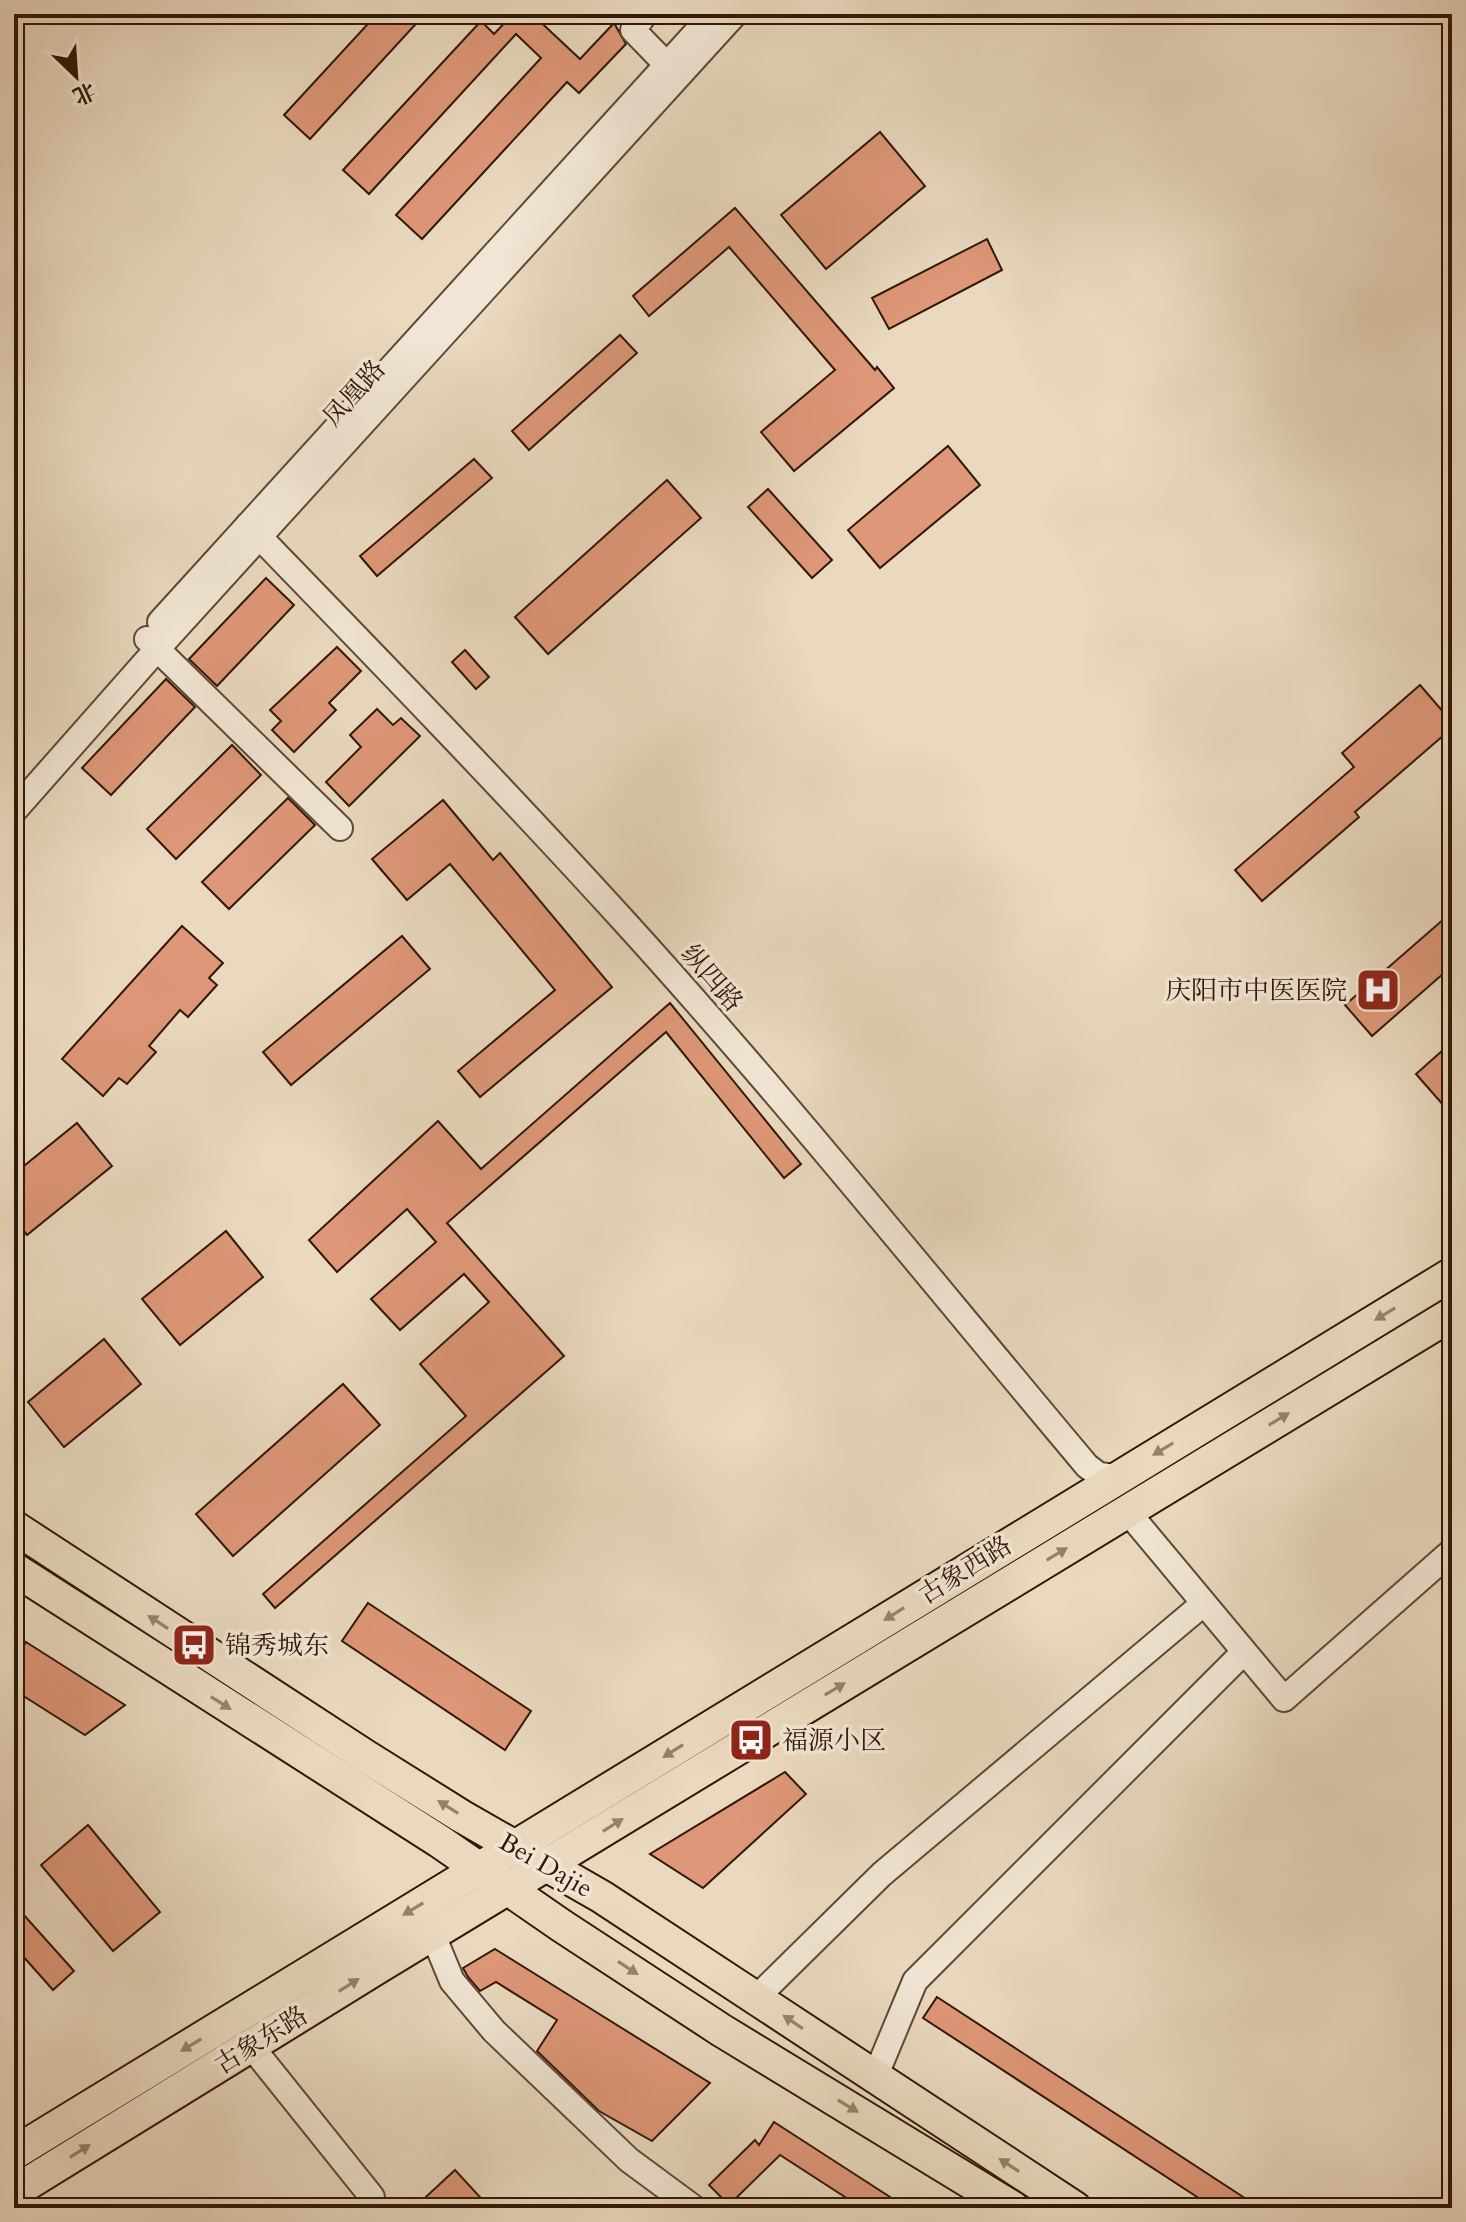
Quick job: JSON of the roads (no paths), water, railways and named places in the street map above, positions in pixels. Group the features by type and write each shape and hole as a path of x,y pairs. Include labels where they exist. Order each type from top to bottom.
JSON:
{"main road":[{"name":"古象西路","path":"480,1868 1452,1274"},
{"name":"古象西路","path":"509,1889 1452,1314"},
{"name":"Bei Dajie","path":"14,1527 250,1683 514,1848 602,1897 1075,2208"},
{"name":"Bei Dajie","path":"14,1569 480,1868 721,2030 1013,2208"},
{"name":"古象东路","path":"14,2153 480,1868"},
{"name":"古象东路","path":"14,2192 509,1889"}],"street":[{"path":"645,14 633,30 667,65"},
{"name":"凤凰路","path":"14,786 152,643 250,535 713,14"},
{"name":"凤凰路","path":"250,535 735,14"},
{"name":"纵四路","path":"250,535 623,920 737,1049 1087,1466 1099,1475 1116,1477"},
{"name":"纵四路","path":"250,535 616,928 729,1057 1078,1471 1082,1487 1076,1503"},
{"path":"152,643 340,828"},
{"name":"凤凰路","path":"14,811 152,643"},
{"path":"1127,1511 1284,1699 1452,1551"},
{"path":"756,1998 882,1874 1203,1604"},
{"path":"875,2077 915,1981 1244,1652"},
{"path":"433,1935 452,1981 494,2031 629,2160 694,2208"},
{"path":"251,2046 372,2197 363,2208"}],"place":[{"name":"庆阳市中医医院","path":"1378,990"},
{"name":"锦秀城东","path":"194,1645"},
{"name":"福源小区","path":"751,1740"}]}
